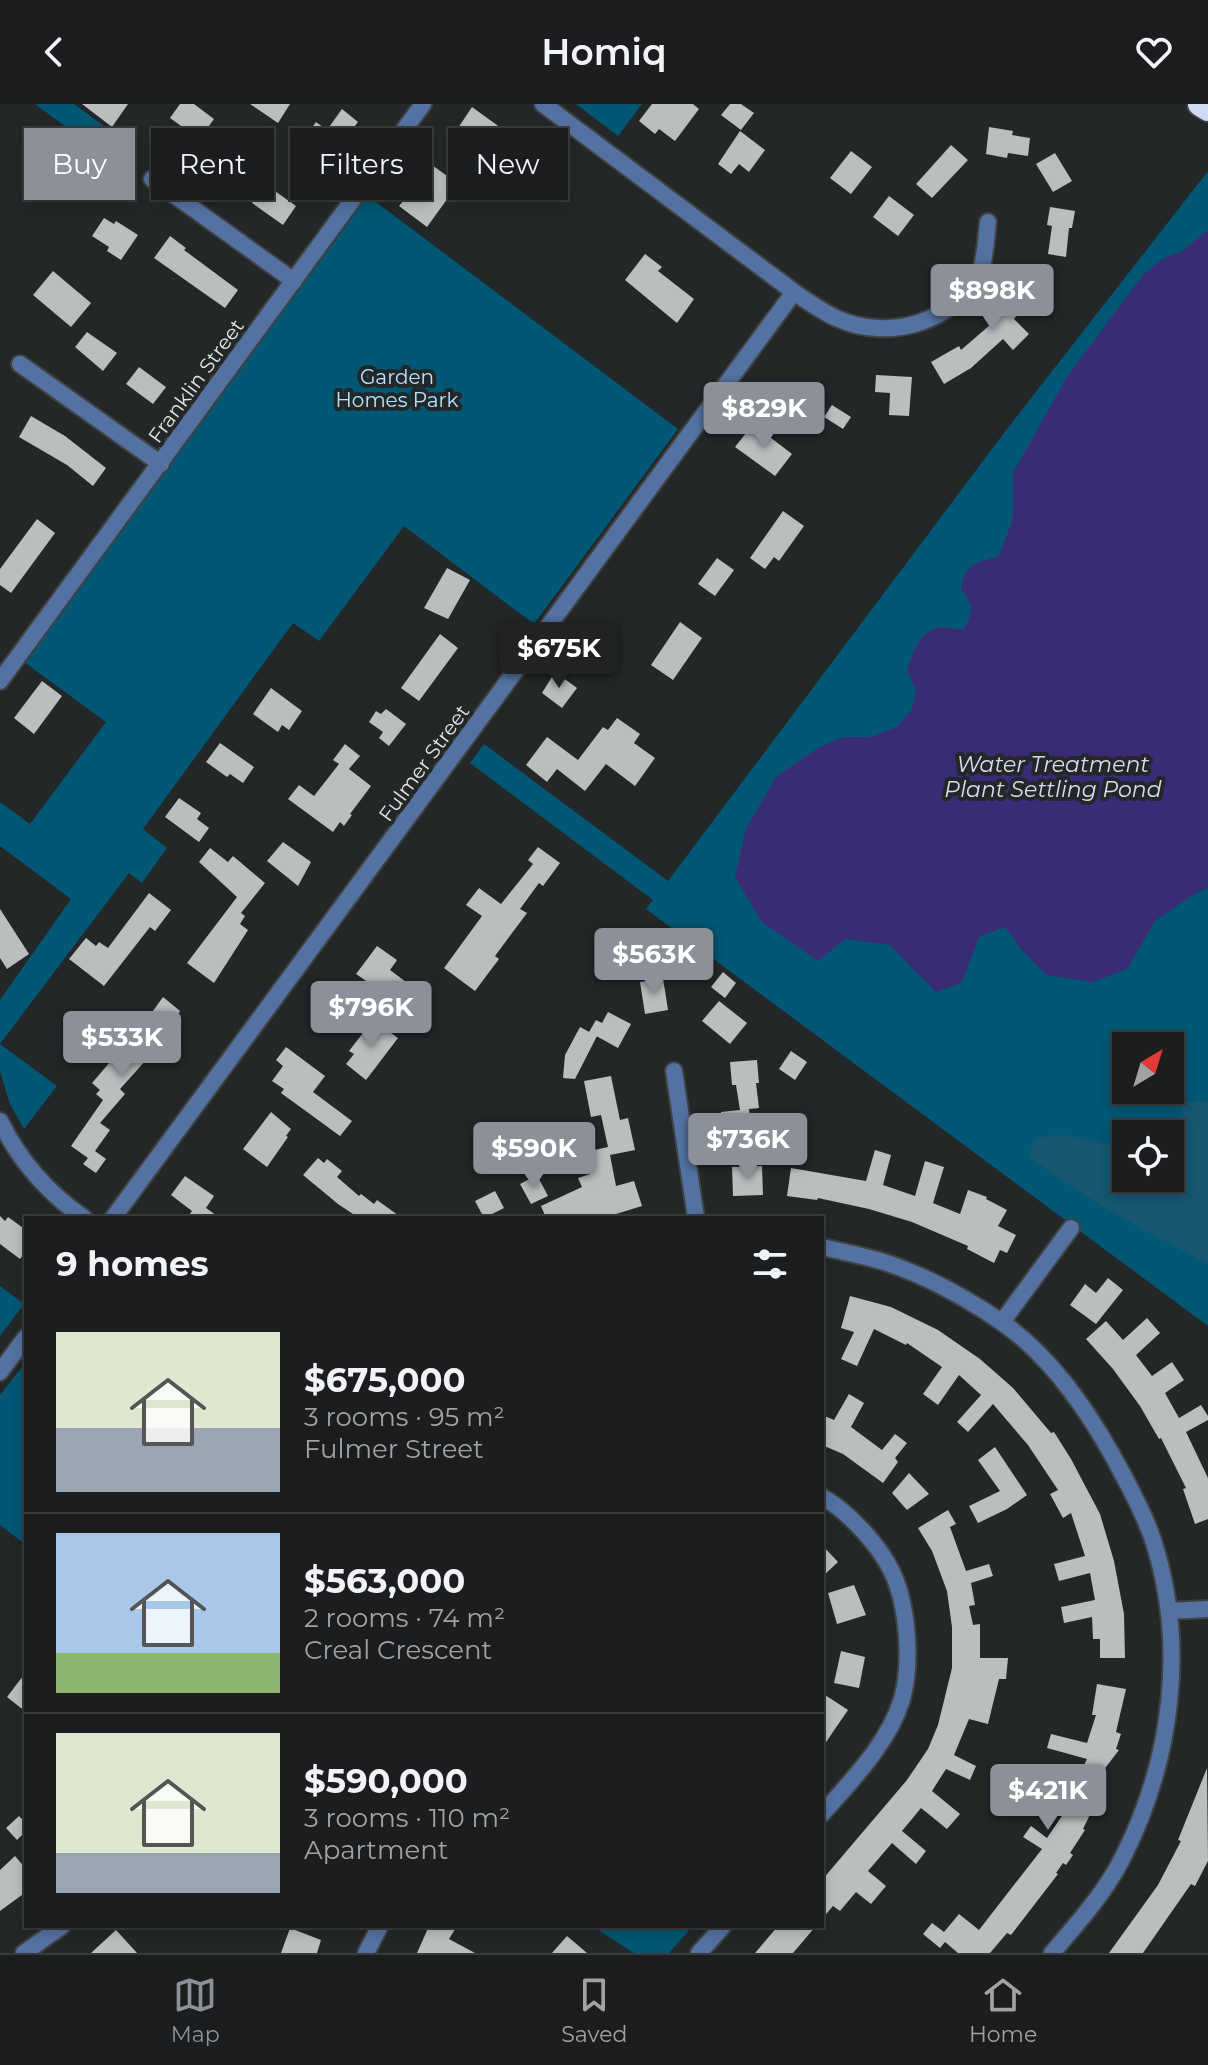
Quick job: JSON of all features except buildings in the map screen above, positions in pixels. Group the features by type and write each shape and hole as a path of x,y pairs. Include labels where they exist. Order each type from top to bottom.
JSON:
{"highway":[{"path":"1200,104 1208,109"}],"street":[{"name":"Franklin Street","path":"0,681 423,104"},
{"path":"543,104 794,292 837,319 882,329 942,315 963,299 981,269 988,222"},
{"path":"181,200 294,281"},
{"name":"Fulmer Street","path":"114,1216 794,292"},
{"path":"20,364 161,464"},
{"path":"674,1071 696,1216"},
{"path":"0,1121 8,1138 35,1175 81,1216"},
{"path":"1002,1322 1071,1228"},
{"path":"824,1247 888,1263 951,1291 1002,1322 1056,1371 1092,1417 1152,1536 1170,1611 1172,1683 1164,1743 1143,1810 1120,1862 1085,1914 1052,1953"},
{"path":"0,1372 24,1340"},
{"path":"824,1498 835,1504 865,1534 892,1572 906,1620 908,1662 902,1700 870,1760 824,1812"},
{"path":"1170,1611 1208,1609"},
{"path":"24,1953 59,1928"},
{"path":"366,1953 379,1928"},
{"path":"699,1953 721,1928"}],"green space":[{"path":"35,104 74,104 107,128 68,128"},
{"path":"576,104 642,104 618,136"},
{"path":"1208,171 1208,1326 646,909 653,900 470,763 484,744 668,881 1007,429"},
{"name":"Garden Homes Park","path":"365,200 373,200 678,429 534,624 404,526 319,641 293,623 143,829 167,848 142,883 129,873 0,1044 0,1000 71,899 0,846 0,802 30,824 106,722 24,662"},
{"path":"0,1044 57,1086 24,1129 10,1104 0,1071"},
{"path":"0,1286 24,1304 0,1336"},
{"path":"24,1365 24,1543 0,1525 0,1395"},
{"path":"595,1928 691,1928 669,1953 634,1953"}],"shaded area":[{"path":"1208,1101 1208,1264 1117,1215 1031,1158 1030,1150 1036,1139 1049,1136 1072,1136 1112,1145 1112,1192 1184,1192 1184,1120 1177,1120 1184,1102"}],"water":[{"name":"Water Treatment Plant Settling Pond","path":"1208,230 1208,888 1155,921 1127,969 1093,982 1046,975 1005,927 980,936 961,983 936,992 890,945 845,939 818,961 762,922 735,877 746,829 776,777 818,748 843,737 871,737 897,727 912,709 916,691 907,671 914,652 921,639 931,630 964,629 971,609 961,590 965,574 977,563 999,556 1013,519 1013,473 1067,377 1143,275 1162,259 1182,251"}]}
